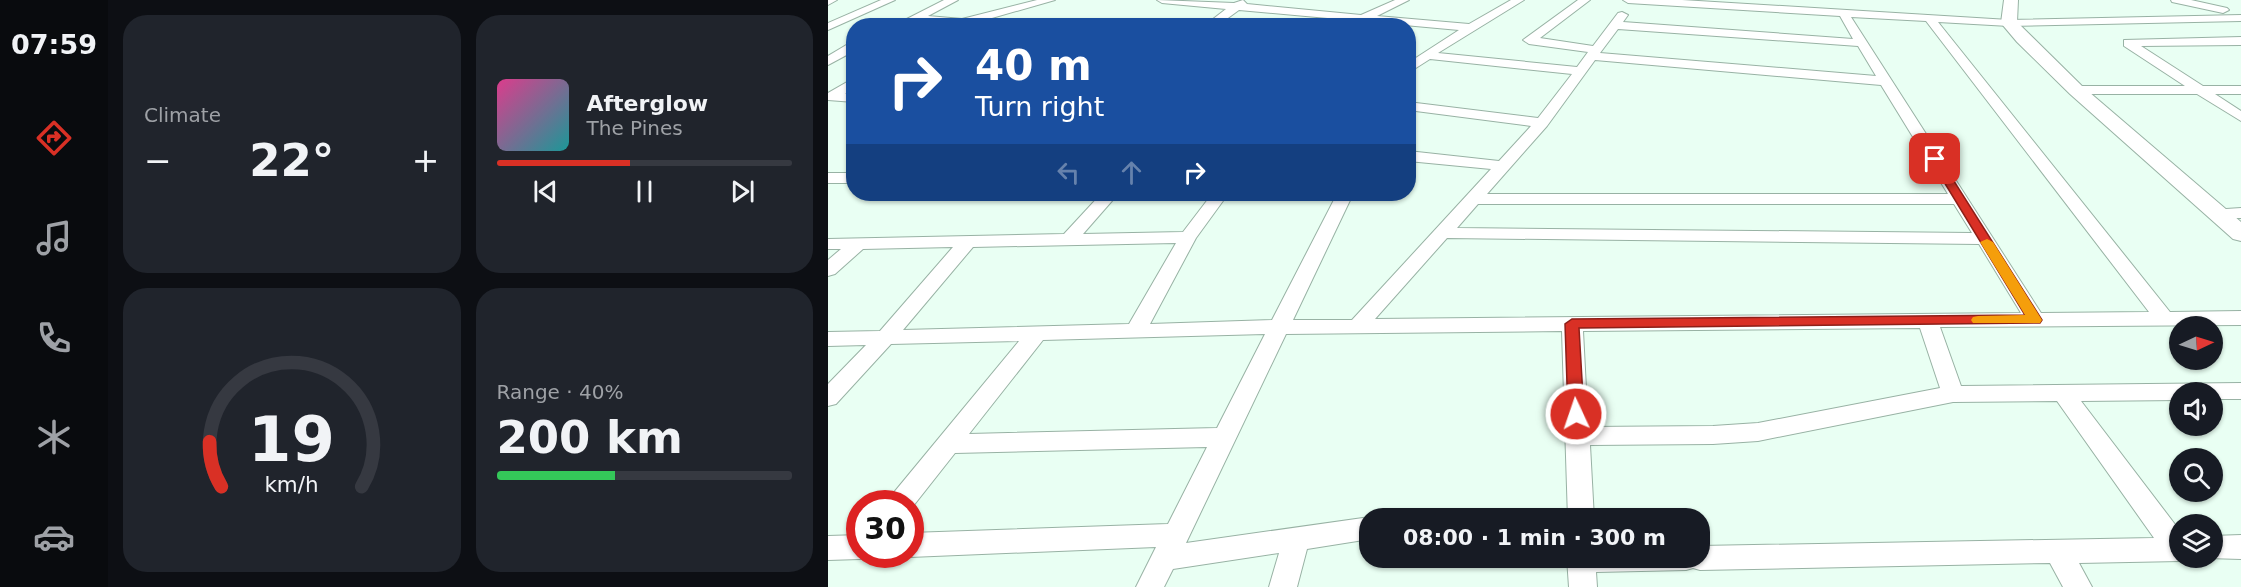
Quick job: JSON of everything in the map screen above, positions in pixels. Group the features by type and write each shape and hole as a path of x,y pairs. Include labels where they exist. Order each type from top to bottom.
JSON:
{"street":[{"path":"828,2 832,0"},
{"path":"849,18 890,0"},
{"path":"981,18 1050,0"},
{"path":"1162,0 1242,3 1363,18 1404,0"},
{"path":"1416,62 1519,0"},
{"path":"1585,0 1529,40 1594,53 1886,81"},
{"path":"1358,326 1542,123 1615,25 1630,0 1785,5 1844,14 1920,15 2009,22 2234,12"},
{"path":"2011,0 2009,22 2023,39 2076,90 2241,234"},
{"path":"2176,0 2234,12"},
{"path":"927,1 950,1"},
{"path":"914,18 950,1"},
{"path":"1220,18 1242,3"},
{"path":"1844,14 2035,320"},
{"path":"1920,15 2165,319"},
{"path":"828,27 846,19"},
{"path":"1416,23 1472,28"},
{"path":"1615,25 1863,43"},
{"path":"2241,41 2128,43 2241,117"},
{"path":"829,60 846,51"},
{"path":"1426,55 1581,71"},
{"path":"829,98 846,87"},
{"path":"2076,90 2241,90"},
{"path":"829,98 846,98"},
{"path":"1416,107 1542,123"},
{"path":"1416,157 1503,166"},
{"path":"828,178 846,178"},
{"path":"1473,199 1959,198"},
{"path":"1068,240 1104,201"},
{"path":"1136,330 1188,237 1215,201"},
{"path":"1150,587 1342,201"},
{"path":"2217,214 2241,213"},
{"path":"1443,233 1985,239"},
{"path":"828,244 1188,237"},
{"path":"828,398 887,336 967,242"},
{"path":"828,270 859,243"},
{"path":"828,339 1279,327 2241,318"},
{"path":"1928,321 1953,394"},
{"path":"1572,324 1580,508"},
{"path":"911,490 1038,332"},
{"path":"1577,436 1748,433 1953,394 2241,391"},
{"path":"2064,394 2169,537"},
{"path":"949,444 1224,437"},
{"path":"924,545 1170,547 1296,539 1359,530"},
{"path":"1283,587 1296,539"},
{"path":"828,548 846,547"},
{"path":"2223,548 2241,547"},
{"path":"1710,558 2169,549"},
{"path":"2057,551 2078,587"}],"slow traffic":[{"path":"1978,320 2035,320 1987,242"}],"route":[{"path":"1576,414 1572,324 2035,320 1935,159"}]}
